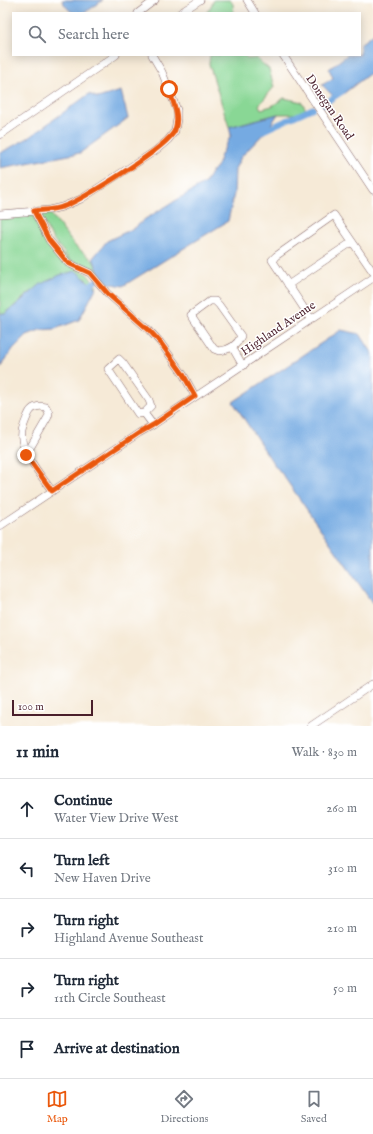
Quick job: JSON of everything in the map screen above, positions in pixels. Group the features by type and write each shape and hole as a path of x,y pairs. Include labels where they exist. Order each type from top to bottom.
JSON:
{"street":[{"path":"139,12 155,0"},
{"path":"182,12 200,0"},
{"path":"247,0 254,12"},
{"path":"0,135 115,56"},
{"path":"0,214 62,207 81,199 155,151 168,140 175,131 177,110 162,72 153,56"},
{"name":"Donegan Road","path":"284,56 373,190"},
{"path":"34,211 49,240 68,263 90,273 108,294 153,334 183,374 195,396"},
{"path":"311,319 272,260 276,256 334,215 373,272"},
{"path":"288,285 352,242"},
{"name":"Highland Avenue","path":"0,526 195,396 243,366 373,278"},
{"path":"210,301 219,305 241,336 238,342 232,347 219,352 214,349 191,315 210,301"},
{"path":"232,347 243,366"},
{"path":"119,359 123,362 149,400 151,406 144,413 138,414 108,369 119,359"},
{"path":"26,455 48,417 49,413 46,407 35,407 28,415 21,434 26,455 52,491"},
{"path":"144,413 153,425"},
{"path":"311,726 373,684"}],"green space":[{"path":"214,0 230,0 233,4 234,12 207,12"},
{"path":"210,56 246,56 247,59 256,58 269,69 274,87 259,105 261,109 272,106 284,98 302,102 306,110 297,114 278,114 229,127 209,64"},
{"path":"39,213 50,213 75,246 93,260 99,273 106,281 102,283 93,271 70,260 52,238"},
{"path":"32,214 47,242 88,275 97,287 96,288 76,271 29,293 5,314 0,313 0,217"}],"water":[{"path":"62,0 103,0 84,12 71,12"},
{"path":"373,34 373,71 343,94 333,96 322,85 333,78 329,69 346,56 361,56 361,43"},
{"path":"121,91 128,118 80,153 0,168 0,153 28,138 89,94 98,98"},
{"path":"278,114 268,129 241,157 235,169 234,194 228,221 123,286 108,283 99,273 93,258 107,241 136,227 145,219 205,183 212,171 217,167 220,157 231,135 229,127"},
{"path":"76,271 96,288 79,320 55,329 40,330 27,335 13,349 0,368 0,313 5,314 41,284 60,275"},
{"path":"341,330 360,334 373,354 373,604 273,463 233,402"}],"waterway":[{"path":"322,105 342,92"},
{"path":"263,131 313,108"},
{"path":"85,288 108,273"}],"route":[{"path":"26,455 52,491 195,396 183,374 160,342 135,317 108,294 90,273 68,263 49,240 34,211 62,207 81,199 155,151 168,140 175,131 177,119 177,110 173,103 169,89"}]}
